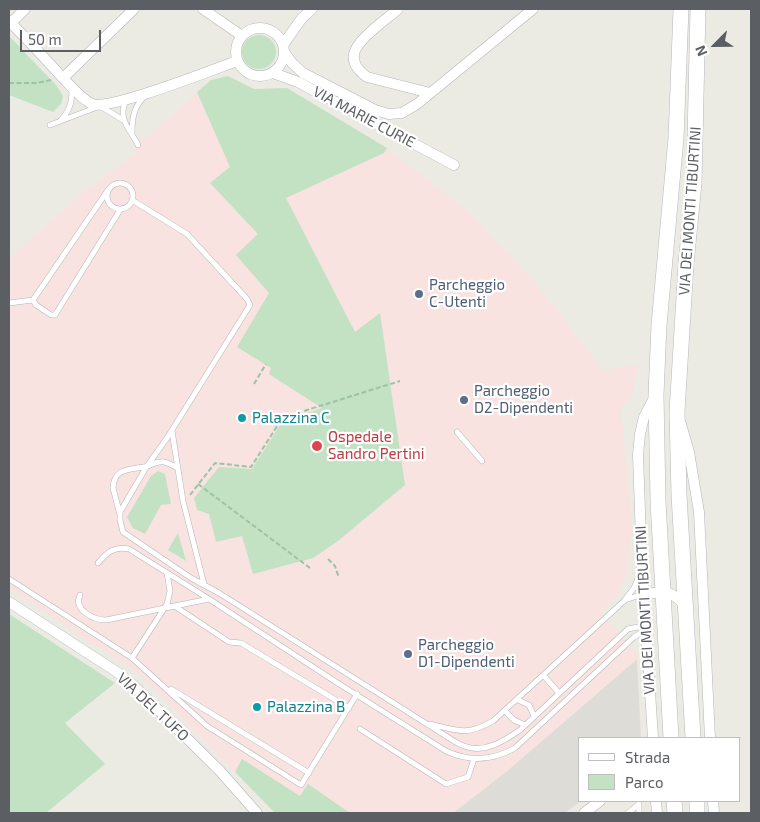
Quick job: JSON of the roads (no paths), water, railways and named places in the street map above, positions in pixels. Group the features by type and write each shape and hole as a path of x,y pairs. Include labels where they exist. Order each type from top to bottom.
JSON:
{"main road":[{"name":"VIA DEI MONTI TIBURTINI","path":"671,737 658,501 656,395 659,325 674,162 680,9"},
{"name":"VIA DEI MONTI TIBURTINI","path":"693,737 677,412 686,264 694,183 698,9"}],"street":[{"path":"25,9 10,22 58,79 87,101 100,106 149,92 237,61"},
{"path":"58,79 134,9"},
{"path":"203,9 242,36"},
{"path":"312,9 302,18 283,49 282,63 273,73 266,76 254,76 244,71 237,61 236,48 242,36 252,30 265,29 276,35 283,49 293,64 303,73 375,110 389,114 402,113 417,104 533,9"},
{"path":"398,9 359,43 354,54 354,61 358,71 367,77 430,93"},
{"name":"VIA MARIE CURIE","path":"273,73 298,82 454,165"},
{"name":"VIA DEI MONTI TIBURTINI","path":"652,737 642,568 639,448 644,417 656,395"},
{"name":"VIA DEI MONTI TIBURTINI","path":"677,412 687,443 699,512 710,737"},
{"path":"644,594 662,592 673,594 686,606"},
{"name":"VIA DEL TUFO","path":"9,602 132,684 220,771 257,813"},
{"path":"584,813 599,802"}],"lane":[{"path":"59,122 68,112 71,103 71,87"},
{"path":"132,134 135,110 149,92"},
{"path":"127,99 122,114 123,120 138,145"},
{"path":"50,125 100,106 123,120"},
{"path":"9,303 33,300 108,190 115,184 124,184 132,190 130,205 120,210 55,315 51,316 36,305 33,300"},
{"path":"108,190 107,201 110,206 120,210"},
{"path":"132,200 187,234 250,303 249,308 147,466 120,512 120,526 123,532 425,723 465,746 488,747 503,741 525,725 628,629 638,626 646,630"},
{"path":"172,430 183,501 204,584"},
{"path":"457,432 482,461"},
{"path":"120,516 113,485 121,472 125,469 164,462 178,468"},
{"path":"98,563 113,549 121,547 129,549 446,751 456,756 474,759 498,757 521,743 634,637 646,630"},
{"path":"425,723 465,732 479,729 493,721 624,601 634,588 642,568"},
{"path":"132,658 165,610 170,592 167,573"},
{"path":"9,579 132,658 162,683 207,726 301,785 357,694"},
{"path":"624,601 644,594"},
{"path":"80,595 78,604 85,613 99,620 165,610 209,599"},
{"path":"176,606 228,642 241,643 349,708"},
{"path":"544,676 559,693"},
{"path":"162,683 309,773"},
{"path":"518,700 529,705 534,716"},
{"path":"505,711 514,720 525,725"},
{"path":"360,729 446,784 468,777 474,759"},
{"path":"628,813 639,804 639,813"}],"place":[{"name":"Parcheggio C-Utenti","path":"419,294"},
{"name":"Parcheggio D2-Dipendenti","path":"464,400"},
{"name":"Palazzina C","path":"242,418"},
{"name":"Ospedale Sandro Pertini","path":"317,446"},
{"name":"Parcheggio D1-Dipendenti","path":"408,654"},
{"name":"Palazzina B","path":"257,707"}]}
